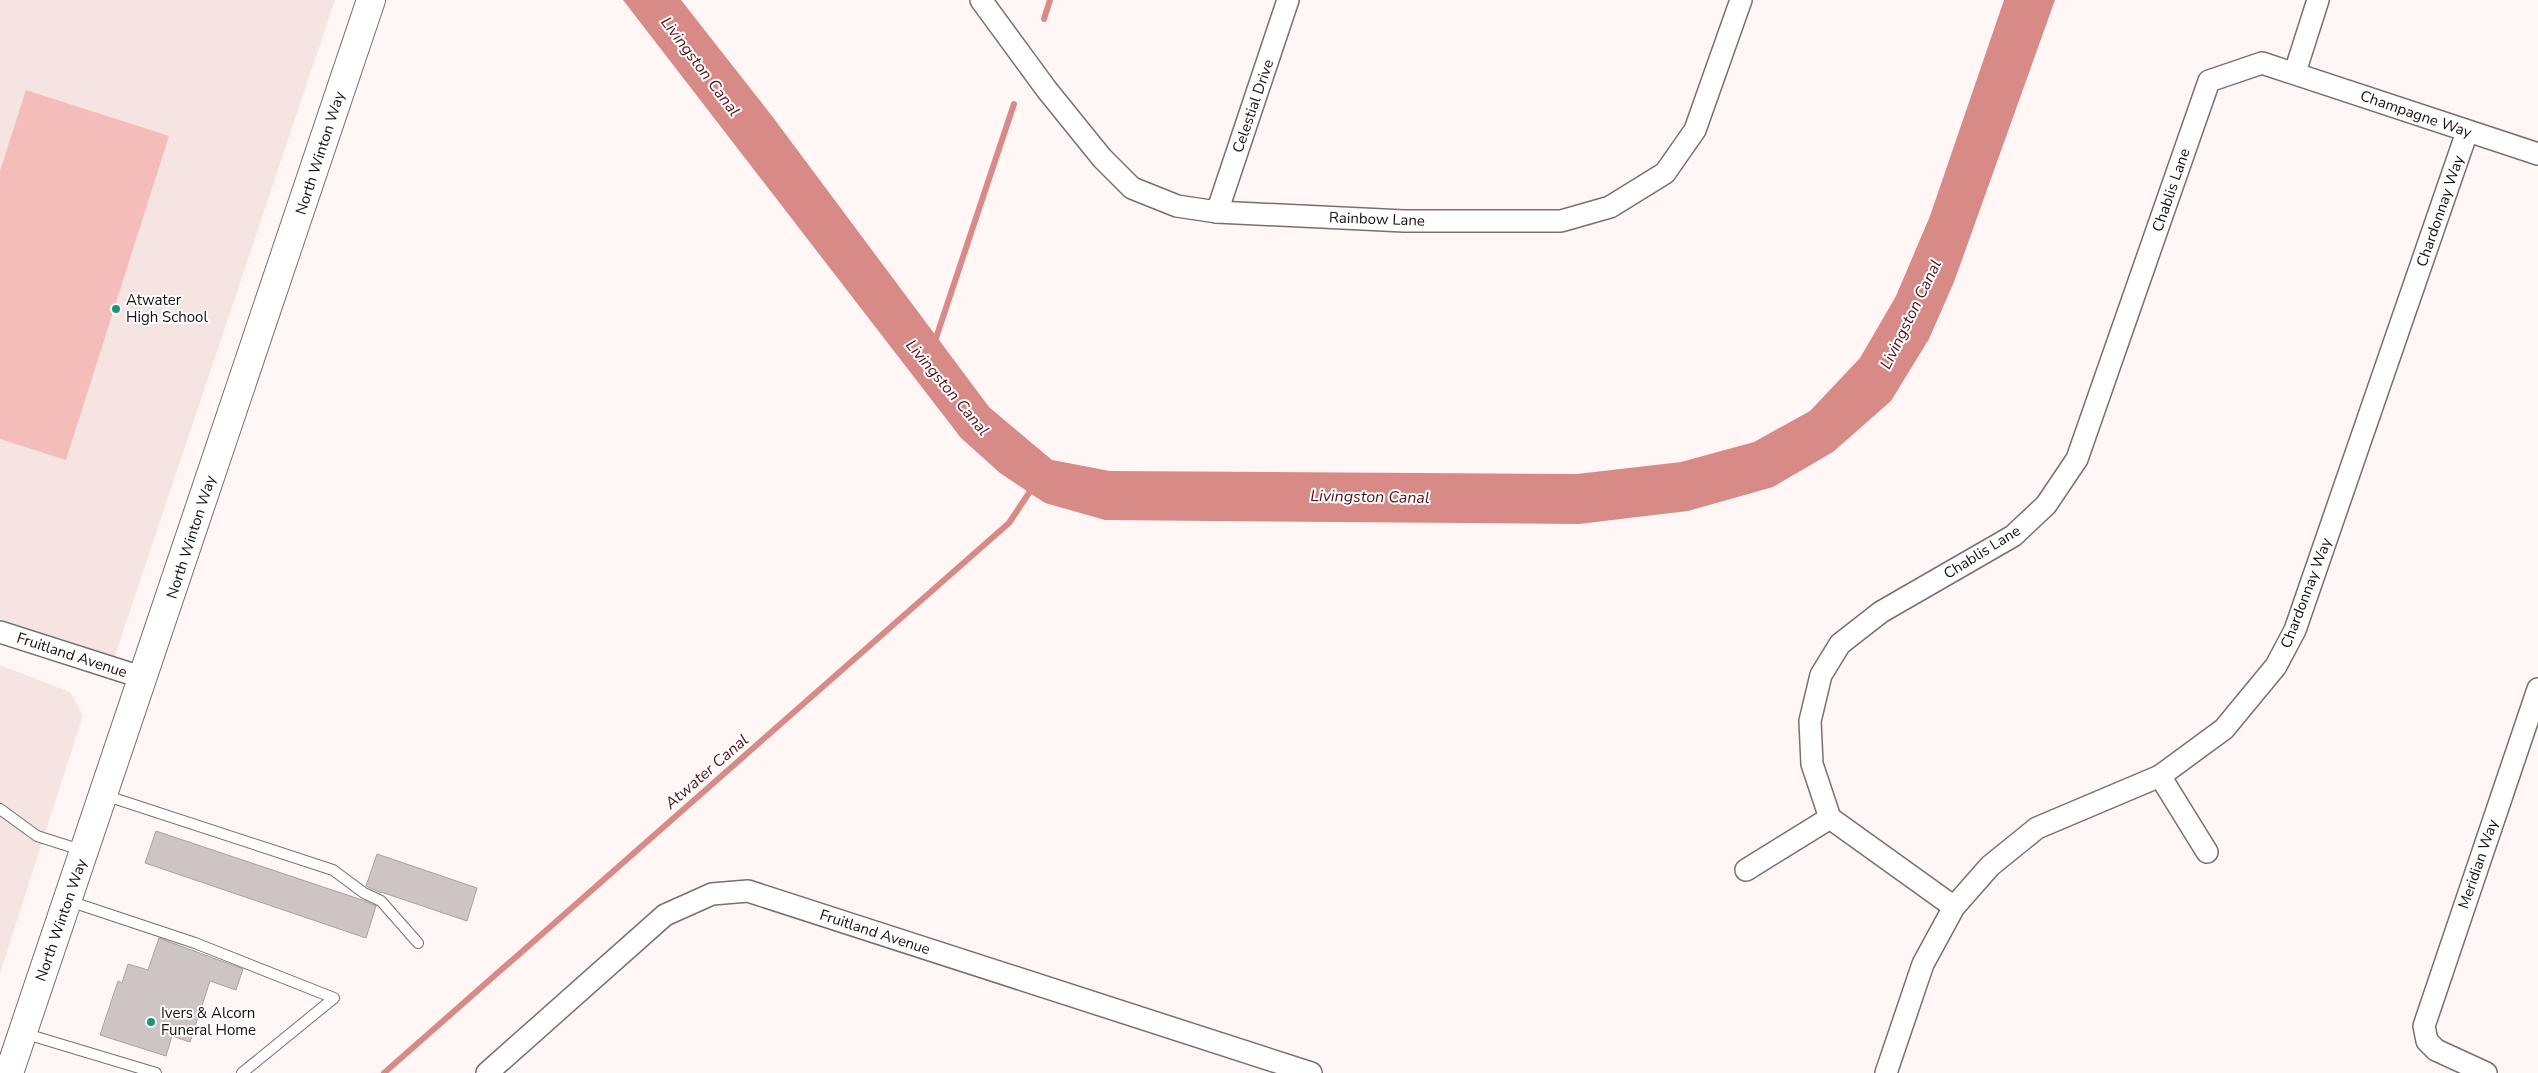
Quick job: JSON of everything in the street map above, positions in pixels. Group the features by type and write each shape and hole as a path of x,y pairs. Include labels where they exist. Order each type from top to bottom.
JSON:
{"main road":[{"name":"North Winton Way","path":"10,1073 371,0"}],"street":[{"name":"Rainbow Lane","path":"981,0 1053,98 1102,158 1132,188 1177,206 1217,212 1404,221 1561,221 1610,208 1665,173 1695,130 1741,0"},
{"name":"Celestial Drive","path":"1217,212 1288,0"},
{"path":"2295,72 2318,0"},
{"name":"Chablis Lane","path":"1830,818 1812,764 1810,721 1821,675 1840,644 1881,612 2013,536 2046,505 2077,458 2209,81 2262,63 2295,72"},
{"name":"Champagne Way","path":"2295,72 2467,132 2538,154"},
{"name":"Chardonnay Way","path":"1886,1073 1923,964 1954,907 1990,866 2036,828 2160,776 2224,729 2276,666 2295,630 2467,132"},
{"name":"Fruitland Avenue","path":"0,632 144,678"},
{"name":"Meridian Way","path":"2486,1073 2436,1050 2427,1041 2424,1026 2538,688"},
{"path":"2160,776 2207,852"},
{"path":"1746,870 1830,818 1954,907"},
{"name":"Fruitland Avenue","path":"487,1073 665,914 712,894 748,891 1311,1073"}],"lane":[{"path":"104,795 333,870 364,893 381,901 418,943"},
{"path":"0,809 37,836 85,852"},
{"path":"68,901 195,943 334,998 242,1073"},
{"path":"23,1033 156,1073"}],"shaded area":[{"name":"Atwater High School","path":"0,0 335,0 115,656 0,619"},
{"path":"26,90 169,136 66,460 0,439 0,171"},
{"path":"0,665 70,692 83,715 0,974"}],"water":[{"name":"Livingston Canal","path":"623,0 681,0 772,116 989,407 1052,460 1110,471 1577,474 1681,462 1754,442 1810,411 1860,358 1896,296 1930,216 2004,0 2055,0 1954,282 1929,339 1891,401 1833,452 1773,487 1688,511 1579,524 1105,520 1045,503 1000,473 961,438"}],"building":[{"path":"156,831 376,906 366,938 145,863"},
{"path":"377,854 477,888 467,921 381,893 366,886"},
{"name":"Ivers & Alcorn Funeral Home","path":"159,938 243,969 236,990 210,981 190,1042 172,1036 166,1056 100,1035 118,981 122,983 128,964 148,970"}],"waterway":[{"path":"1044,19 1050,0"},
{"name":"Livingston Canal","path":"934,344 1014,104"},
{"name":"Atwater Canal","path":"384,1073 1009,523 1033,487"}],"place":[{"name":"Atwater High School","path":"116,309"},
{"name":"Ivers & Alcorn Funeral Home","path":"151,1022"}]}
